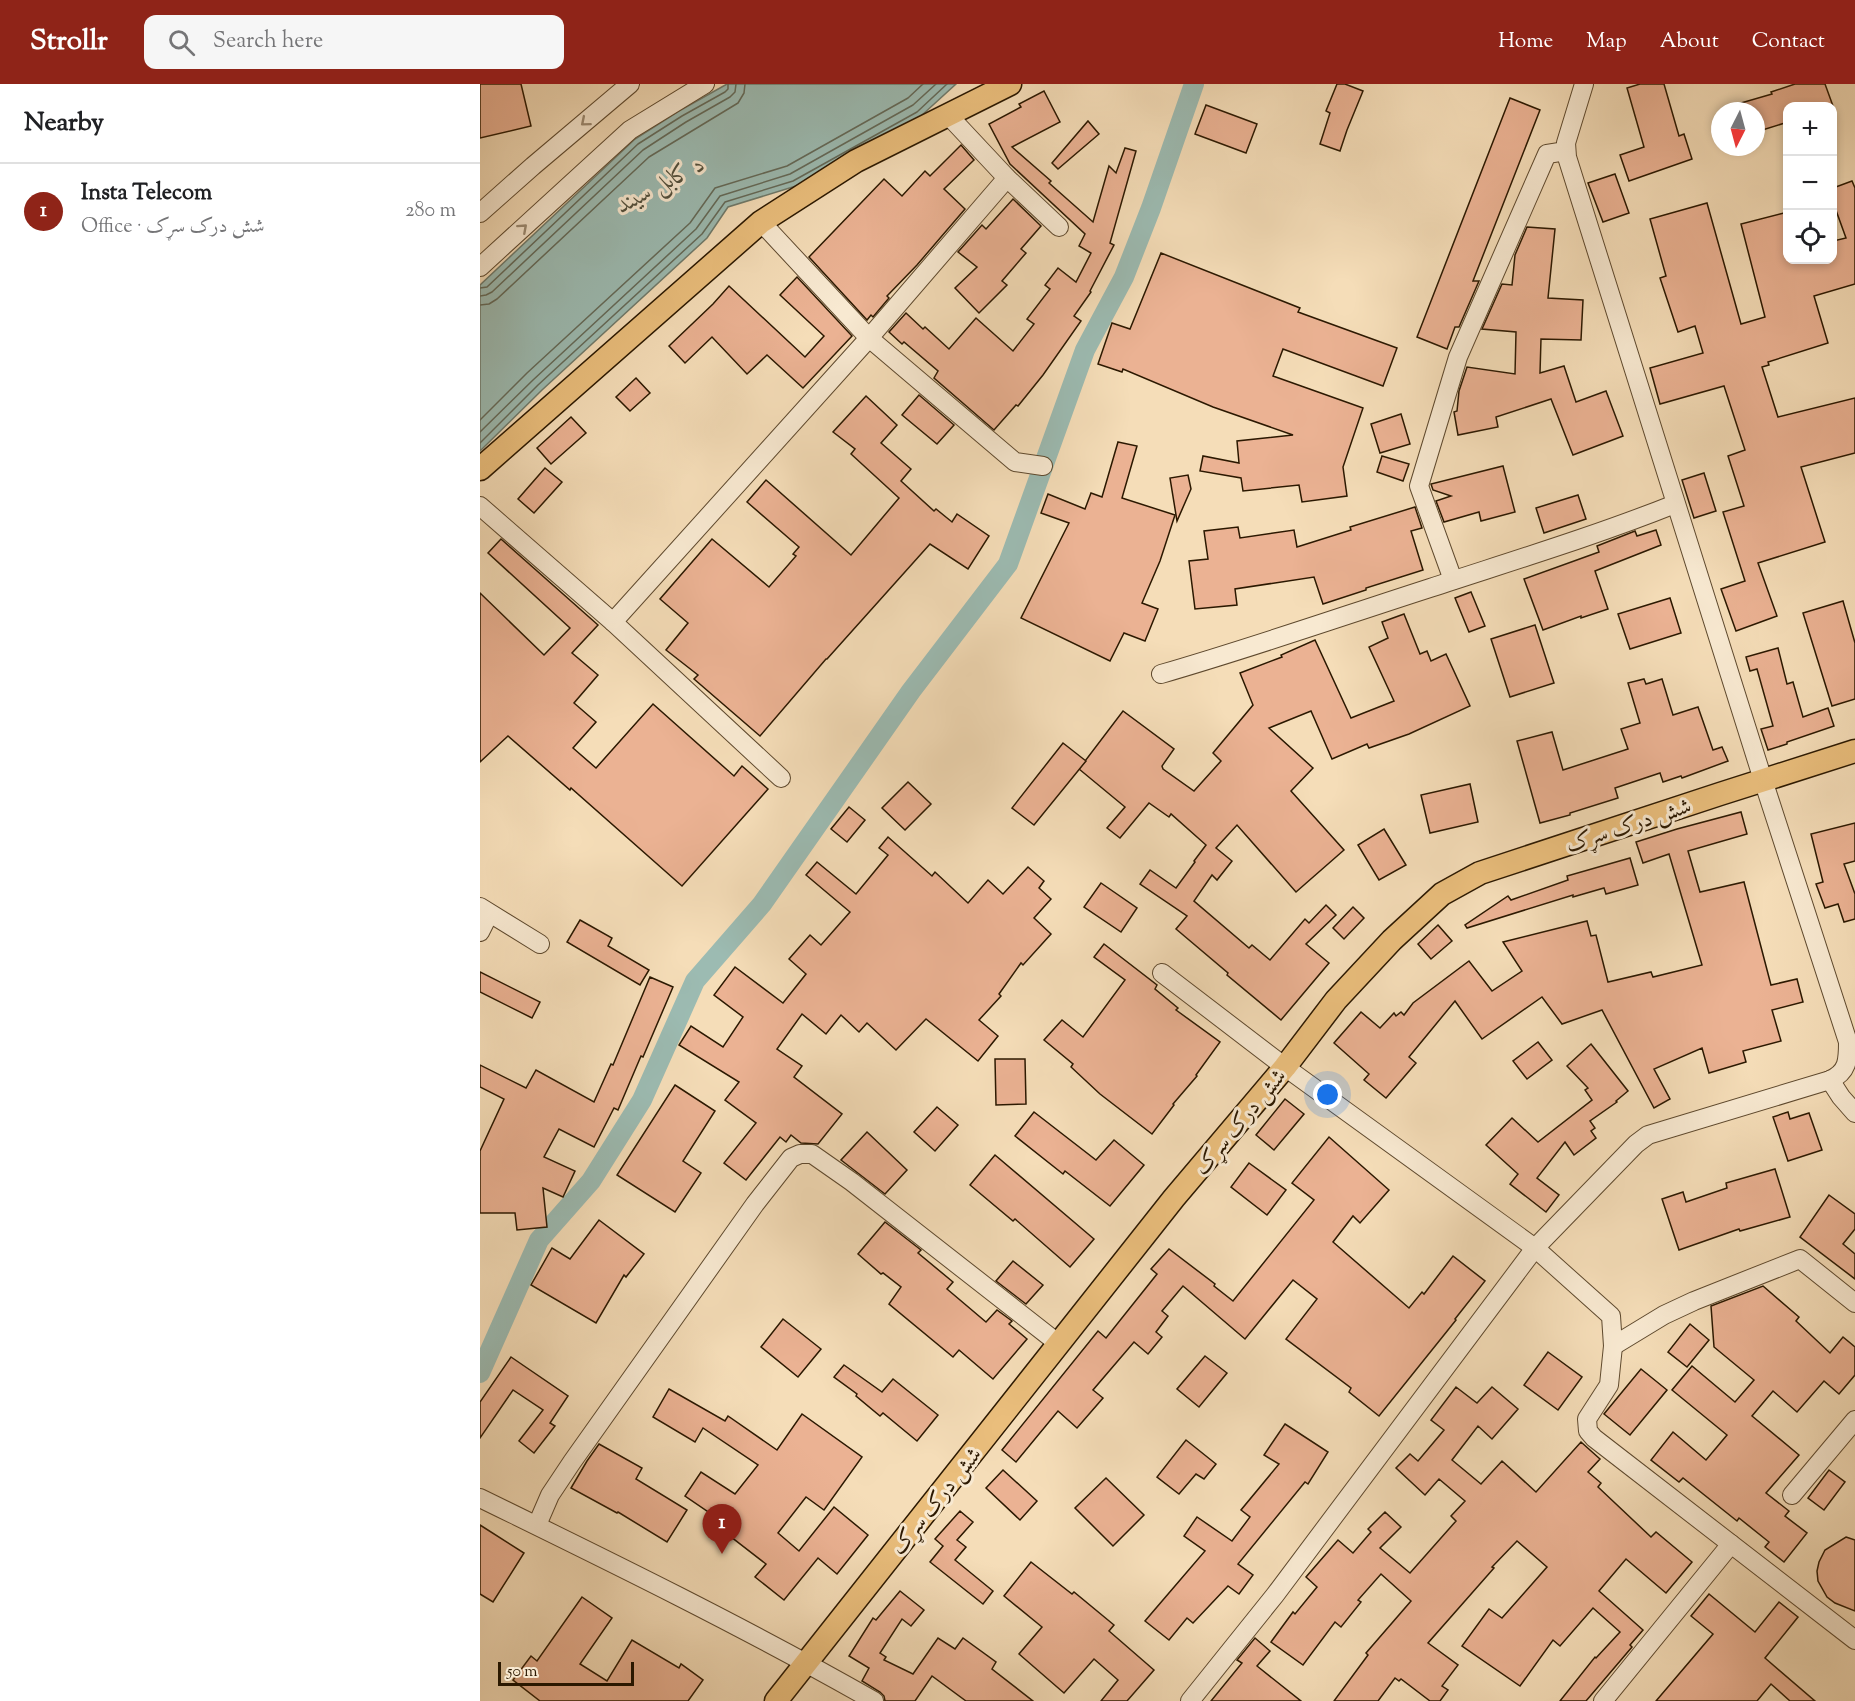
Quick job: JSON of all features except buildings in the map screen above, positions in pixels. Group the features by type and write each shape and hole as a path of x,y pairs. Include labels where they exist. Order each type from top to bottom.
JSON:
{"main road":[{"path":"480,469 761,222 856,161 1010,84"},
{"name":"شش درک سړک","path":"776,1701 1174,1198 1285,1067 1336,1000 1392,940 1442,894 1480,873 1855,751"}],"street":[{"path":"480,213 630,84"},
{"path":"480,267 630,130 705,84"},
{"path":"1190,1701 1275,1595 1535,1248 1636,1144 1648,1135 1830,1080 1840,1075 1848,1061 1848,1042 1567,157 1566,143 1584,84"},
{"path":"948,115 1007,178 1059,227"},
{"path":"1453,580 1419,486 1458,357 1520,213 1547,154 1566,151"},
{"path":"613,622 869,338 1007,178"},
{"path":"761,222 869,338 1015,462 1043,466"},
{"path":"1161,674 1629,522 1676,504"},
{"path":"480,507 613,622 781,778"},
{"path":"480,933 485,911 540,944"},
{"path":"1162,973 1285,1067 1535,1248 1611,1316 1613,1346 1609,1385 1587,1419 1588,1431 1594,1438 1855,1640"},
{"path":"1830,1080 1855,1113"},
{"path":"537,1525 550,1495 578,1453 755,1204 791,1158 801,1154 812,1154 852,1182 1059,1344"},
{"path":"1613,1346 1664,1315 1694,1301 1800,1259 1855,1303"},
{"path":"1855,1404 1852,1408 1855,1412"},
{"path":"1792,1495 1855,1420"},
{"path":"480,1498 807,1662 874,1701"},
{"path":"1604,1701 1731,1544"}],"water":[{"name":"د کابل سيند","path":"727,84 956,84 921,116 796,186 728,207 707,238 542,390 480,451 480,285 635,139"}],"waterway":[{"path":"480,1373 539,1240 591,1181 642,1100 695,981 762,904 911,691 1008,564 1085,350 1124,277 1151,208 1194,84"}],"place":[{"name":"Insta Telecom","path":"722,1554"}]}
